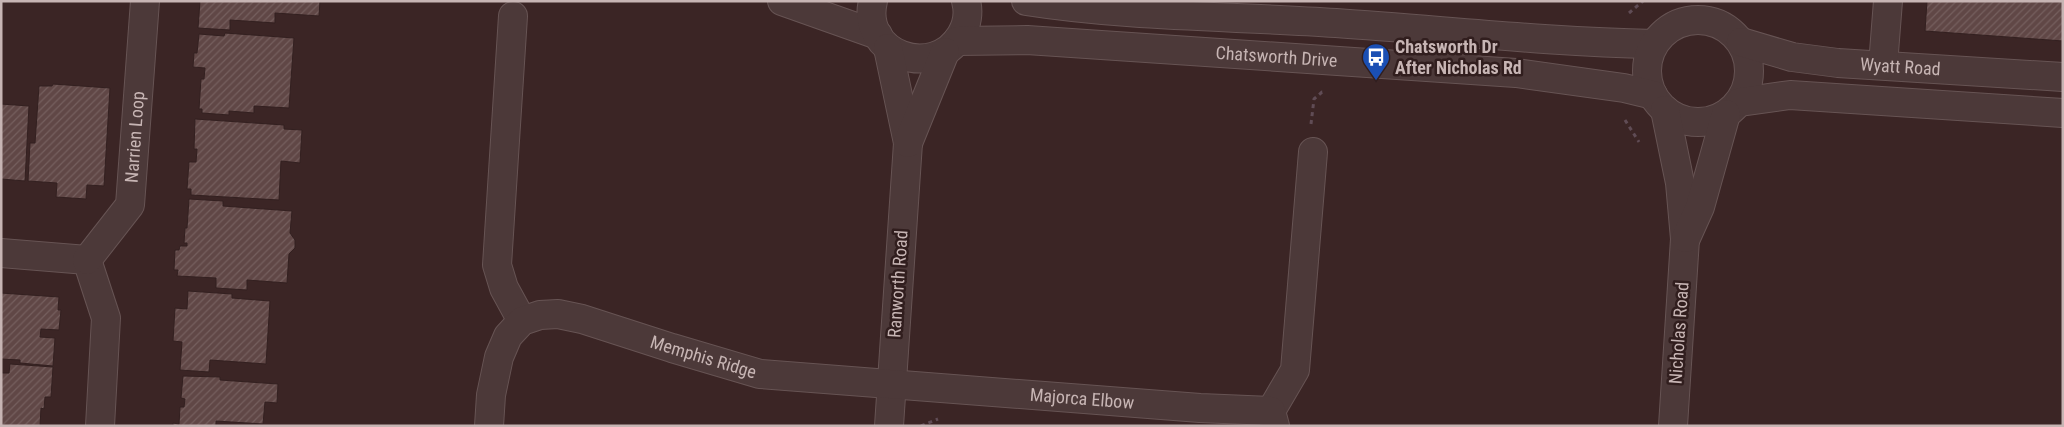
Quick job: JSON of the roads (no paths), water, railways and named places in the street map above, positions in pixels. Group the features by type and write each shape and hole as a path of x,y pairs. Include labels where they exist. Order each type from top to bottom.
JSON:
{"street":[{"name":"Narrien Loop","path":"87,260 130,205 145,1"},
{"path":"782,1 883,41"},
{"name":"Ranworth Road","path":"873,1 872,20 883,41 908,143 889,426"},
{"name":"Ranworth Road","path":"908,143 951,47 964,30 967,18 966,1"},
{"name":"Chatsworth Drive","path":"1026,1 1099,9 1337,12 1660,37"},
{"path":"1660,37 1678,23 1693,19 1727,23 1748,56 1750,72 1747,88 1733,108 1711,121 1695,122 1679,118 1659,103 1647,78 1648,61 1676,1"},
{"path":"1883,65 1888,1"},
{"path":"1334,61 1337,12"},
{"path":"489,426 491,396 499,357 508,336 522,321 504,288 497,265 514,16"},
{"name":"Wyatt Road","path":"1727,23 1792,57 1838,63 2063,78"},
{"name":"Chatsworth Drive","path":"883,41 901,55 916,59 930,58 951,47 1027,40 1516,73 1624,88 1659,103"},
{"name":"Wyatt Road","path":"1733,108 1790,95 2063,113"},
{"name":"Nicholas Road","path":"1659,103 1680,183 1685,240 1673,426"},
{"name":"Nicholas Road","path":"1685,240 1700,207 1733,108"},
{"name":"Majorca Elbow","path":"891,385 1200,408 1273,419 1295,370 1314,152"},
{"path":"1,253 87,260 106,318 100,426"},
{"name":"Memphis Ridge","path":"522,321 540,315 558,314 582,319 760,374 891,385"}],"place":[{"name":"Chatsworth Dr After Nicholas Rd","path":"1376,81"}]}
